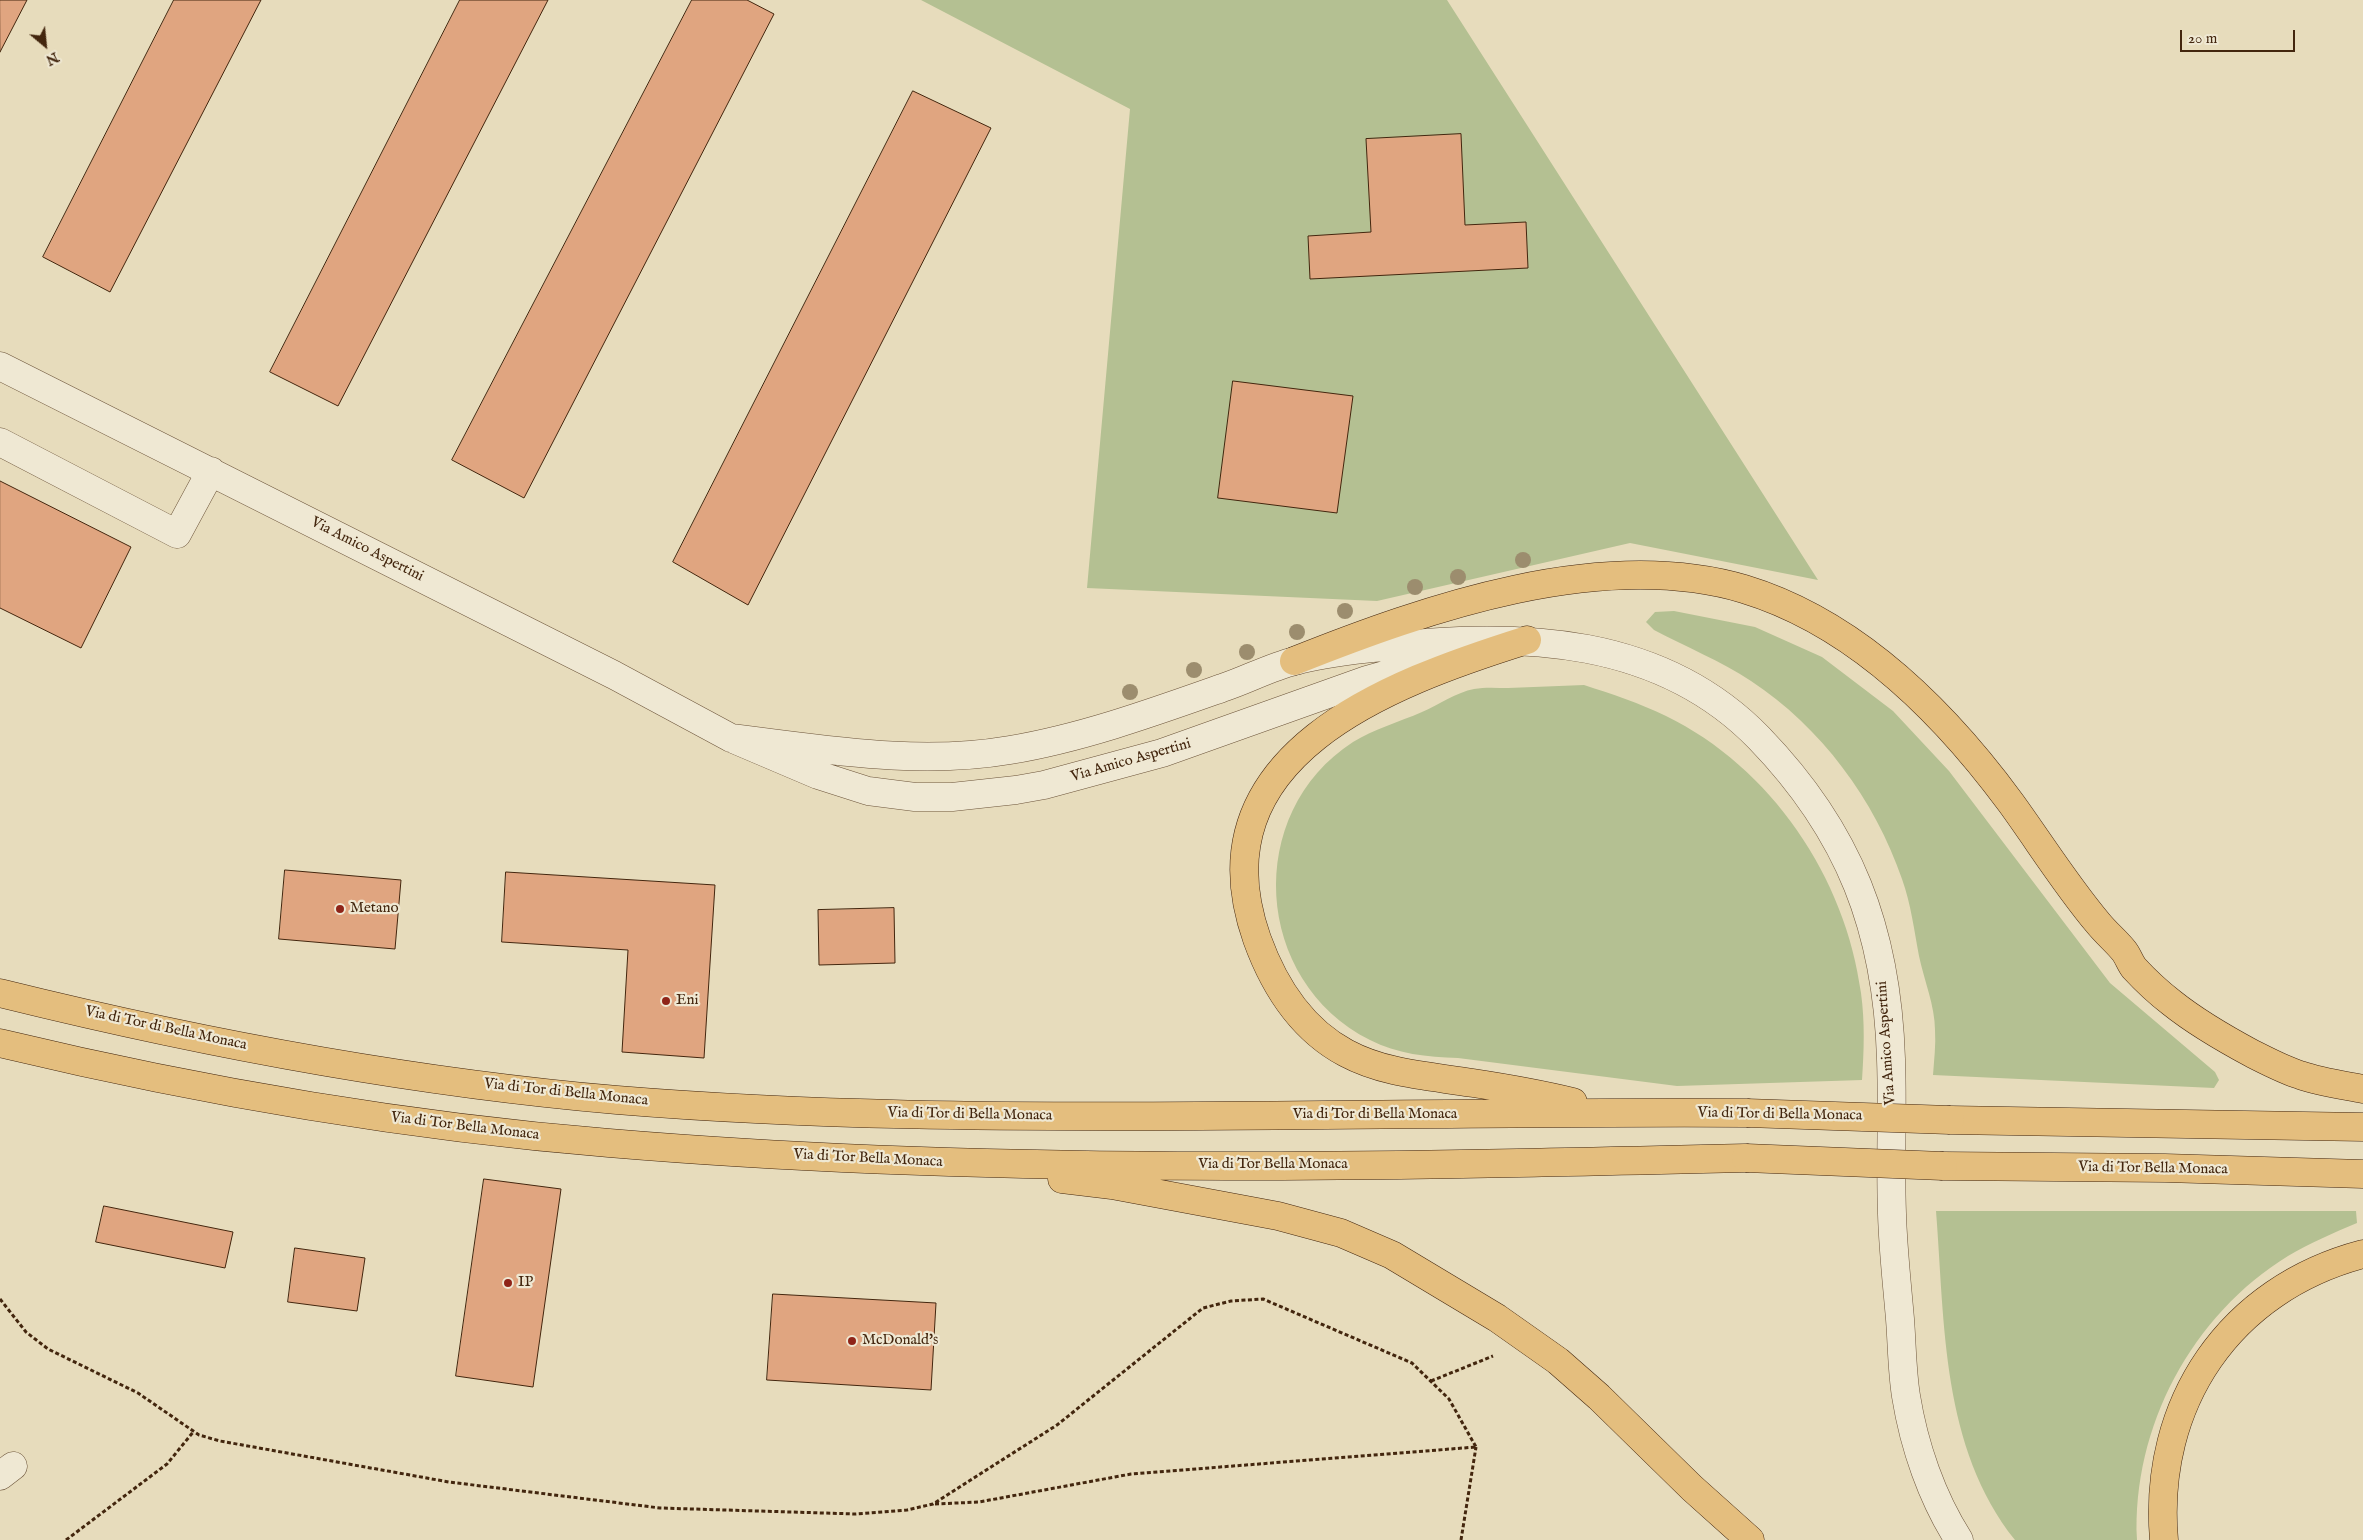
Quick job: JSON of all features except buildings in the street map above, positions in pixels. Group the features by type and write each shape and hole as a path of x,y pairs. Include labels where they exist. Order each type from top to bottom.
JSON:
{"main road":[{"path":"1294,660 1382,627 1442,608 1496,594 1570,581 1626,576 1696,580 1744,589 1779,602 1815,620 1860,648 1908,686 1930,708 1996,784 2056,868 2098,922 2126,953 2133,966 2171,1003 2211,1031 2278,1067 2302,1076 2363,1089"},
{"path":"1527,640 1450,666 1388,691 1335,723 1284,765 1260,802 1248,836 1246,880 1251,922 1270,971 1293,1008 1315,1032 1344,1053 1383,1068 1432,1078 1519,1090 1616,1113"},
{"path":"0,982 55,1007"},
{"name":"Via di Tor di Bella Monaca","path":"0,993 55,1007 214,1040 358,1066 483,1085 654,1102 875,1113 1021,1116 1747,1113 1950,1120 2363,1128"},
{"name":"Via di Tor Bella Monaca","path":"0,1043 151,1077 264,1097 493,1131 606,1143 716,1151 942,1163 1275,1166 1746,1158 1943,1166 2164,1168 2363,1174"},
{"path":"0,1053 56,1056"},
{"path":"942,1163 1112,1185 1270,1214 1320,1227 1392,1255 1461,1295 1531,1341 1599,1397 1692,1488 1750,1540"},
{"path":"2164,1540 2162,1499 2170,1443 2191,1390 2216,1348 2250,1312 2279,1289 2322,1266 2363,1254"}],"street":[{"name":"Via Amico Aspertini","path":"0,366 605,670 732,738 818,776 868,791 915,797 971,796 1026,789 1120,766 1232,729 1367,680 1450,657 1527,640"},
{"path":"0,442 177,534 211,472"},
{"name":"Via Amico Aspertini","path":"732,738 899,756 949,756 1009,750 1099,727 1162,708 1294,660 1408,644 1527,640 1579,647 1637,663 1690,685 1720,703 1749,728 1794,776 1826,819 1843,850 1867,908 1875,936 1886,993 1891,1059 1892,1215 1906,1398 1934,1495 1959,1540"}],"path":[{"path":"0,1299 26,1332 48,1349 138,1393 199,1436 449,1482 660,1508 856,1514 907,1510 933,1504 979,1502 1131,1474 1476,1447"},
{"path":"933,1504 1057,1425 1203,1308 1230,1301 1263,1299 1412,1363 1449,1399 1476,1447 1461,1540"},
{"path":"1431,1381 1531,1341"},
{"path":"66,1540 167,1464 194,1431"}],"green space":[{"path":"921,0 1447,0 1818,580 1630,543 1377,601 1087,588 1130,109"},
{"path":"1674,611 1755,627 1822,657 1893,711 1949,771 2110,983 2215,1072 2219,1080 2214,1088 1933,1075 1935,1021 1931,1002 1905,888 1891,850 1877,821 1843,768 1800,720 1776,699 1740,674 1654,630 1646,622 1655,612"},
{"path":"1584,685 1656,711 1704,738 1739,765 1770,796 1797,830 1820,868 1839,908 1853,950 1863,1015 1862,1080 1677,1086 1458,1058 1412,1054 1391,1049 1370,1040 1331,1013 1303,979 1284,939 1276,896 1279,852 1293,810 1317,773 1361,737 1474,689"},
{"path":"1936,1211 2356,1211 2357,1223 2296,1251 2254,1281 2223,1309 2197,1342 2175,1378 2157,1416 2145,1456 2138,1498 2137,1540 2015,1540 1991,1504 1973,1465 1960,1425 1951,1383 1945,1340"}],"place":[{"name":"Metano","path":"340,909"},
{"name":"Eni","path":"666,1001"},
{"name":"IP","path":"508,1283"},
{"name":"McDonald's","path":"852,1341"}]}
